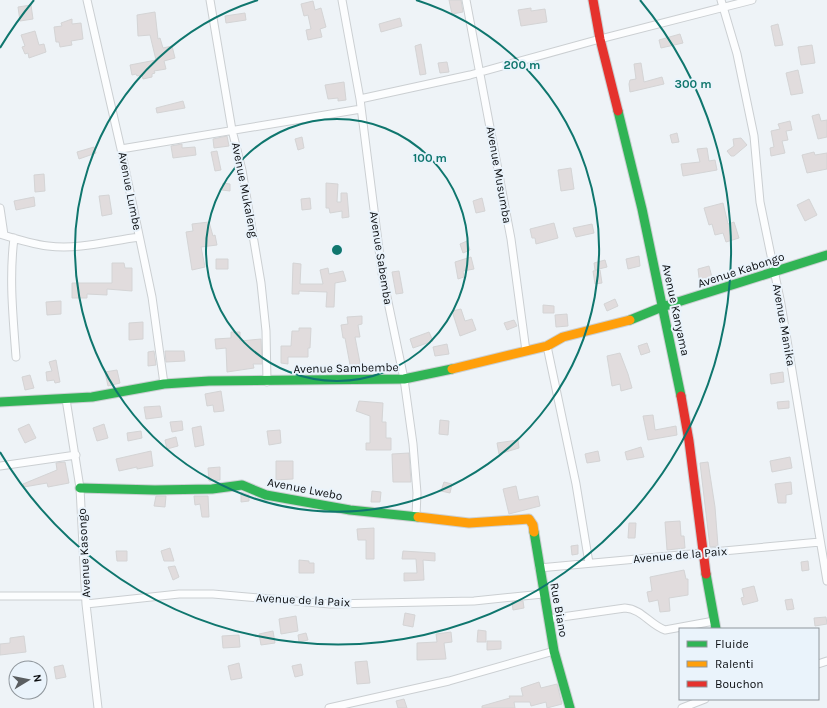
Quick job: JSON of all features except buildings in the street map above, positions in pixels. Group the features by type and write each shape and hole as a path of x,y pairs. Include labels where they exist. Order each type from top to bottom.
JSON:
{"street":[{"name":"Avenue Lumbe","path":"87,0 121,149 152,297 164,384"},
{"name":"Avenue Mukaleng","path":"210,0 232,130 242,170 263,294 267,382"},
{"name":"Avenue Sabemba","path":"342,0 360,99 382,273 404,379 415,465 417,493 416,516"},
{"name":"Avenue Musumba","path":"466,0 512,239 526,351"},
{"name":"Avenue Kanyama","path":"593,0 600,38 642,209 689,440 715,625"},
{"path":"360,99 470,75 722,4 752,0"},
{"name":"Avenue Manika","path":"722,4 746,95 754,136 760,202 774,272 820,542 825,562 827,581"},
{"path":"121,149 361,109"},
{"path":"0,208 2,235 33,244 70,247 139,237"},
{"path":"14,238 12,258 12,294 16,356"},
{"name":"Avenue Kabongo","path":"547,346 563,337 630,320 662,307 827,255"},
{"path":"547,346 577,490 589,563"},
{"name":"Avenue Sambembe","path":"0,402 99,396 164,384 208,381 267,382 404,379 547,346"},
{"name":"Avenue Kasongo","path":"66,399 80,488 86,604 98,708"},
{"path":"0,466 76,455"},
{"name":"Avenue Lwebo","path":"80,488 155,490 206,489 244,486 266,495 304,500 330,507 469,523 526,518"},
{"name":"Rue Biano","path":"526,518 531,521 533,525 554,651 570,708"},
{"name":"Avenue de la Paix","path":"539,568 704,554 820,542"},
{"name":"Avenue de la Paix","path":"86,604 186,594 213,594 330,604 474,601 544,594"},
{"path":"0,596 86,596"},
{"path":"548,619 632,608 638,611 657,628 665,630 679,629"},
{"path":"685,628 715,625"},
{"path":"329,708 449,681 526,657 554,651"},
{"path":"682,708 702,700"}],"traffic: fast":[{"path":"618,111 642,209 681,396"},
{"path":"630,320 662,307 827,255"},
{"path":"0,402 92,397 164,384 209,381 404,379 452,369"},
{"path":"80,488 155,490 212,489 242,485 266,495 350,510 418,517"},
{"path":"534,532 554,651 570,708"},
{"path":"706,574 716,628"}],"traffic: slow":[{"path":"452,369 547,346 563,337 630,320"},
{"path":"418,517 469,523 529,519 533,525 534,532"}],"traffic: jam":[{"path":"593,0 600,39 618,111"},
{"path":"681,396 689,441 706,574"}]}
